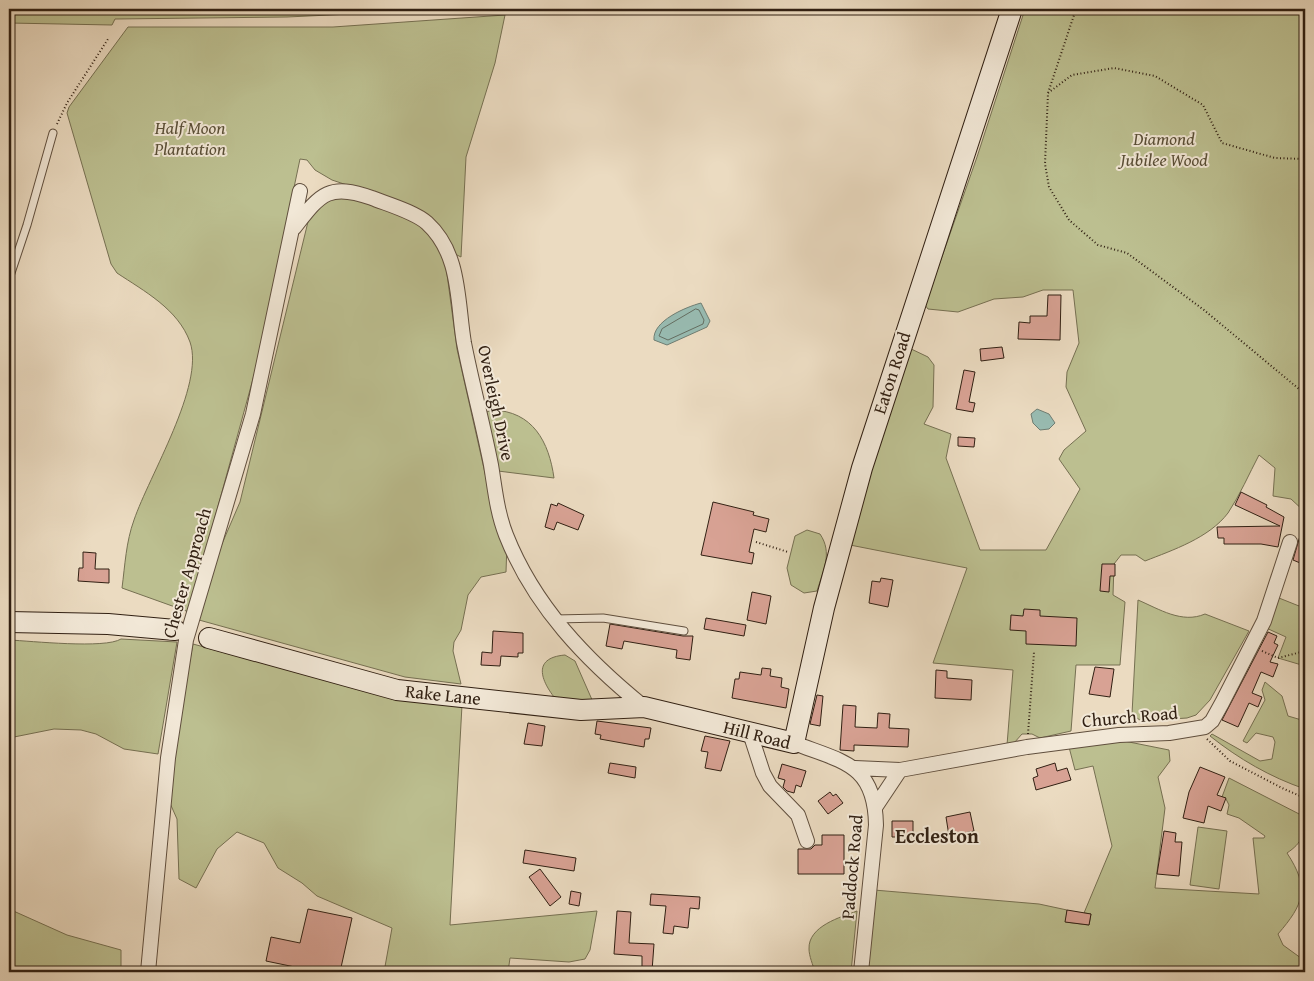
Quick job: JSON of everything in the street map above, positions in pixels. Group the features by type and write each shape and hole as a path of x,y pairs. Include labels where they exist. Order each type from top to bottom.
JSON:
{"street":[{"name":"Eaton Road","path":"794,743 824,608 862,468 1012,9"},
{"name":"Overleigh Drive","path":"292,232 311,206 326,193 340,190 366,196 427,222 445,247 458,281 464,340 491,466 496,506 519,561 539,598 591,662 644,707"},
{"name":"Chester Approach","path":"148,972 168,758 186,640 253,414 300,191"},
{"name":"Church Road","path":"855,768 900,770 1027,747 1119,735 1197,729 1212,721 1264,621 1290,542"},
{"path":"9,622 108,624 175,630"},
{"name":"Rake Lane","path":"209,638 397,690 581,710 644,707 682,717"},
{"name":"Hill Road","path":"682,717 794,743 855,768"},
{"path":"750,733 763,773 770,786 798,815 807,841"},
{"name":"Paddock Road","path":"855,768 864,777 876,806 876,825 861,972"},
{"path":"876,806 900,770"}],"lane":[{"path":"9,279 27,225 53,133"},
{"path":"555,619 603,618 684,631"}],"path":[{"path":"1076,9 1048,93 1044,164 1049,187 1068,220 1098,245 1127,253 1204,310 1305,394"},
{"path":"53,133 67,103 108,39"},
{"path":"1048,93 1072,75 1114,68 1155,76 1202,105 1222,143 1275,158 1305,159"},
{"path":"756,542 788,552"},
{"path":"1250,646 1278,658 1305,651"},
{"path":"1027,747 1034,652"},
{"path":"1197,729 1230,761 1284,790 1305,798"}],"green space":[{"path":"9,9 457,9 287,17 115,19 112,25 9,23"},
{"name":"Diamond Jubilee Wood","path":"1025,9 1305,9 1305,512 1291,499 1273,496 1275,468 1259,455 1228,513 1211,530 1190,542 1145,561 1136,555 1121,555 1114,564 1113,595 1125,602 1120,665 1076,665 1071,731 1040,738 1032,734 1022,734 1014,743 1007,745 1013,670 933,663 967,568 850,545 907,347 928,357 934,365 933,407 924,424 951,434 946,458 980,550 1046,550 1080,489 1059,459 1064,450 1086,431 1066,387 1067,372 1079,343 1073,290 1043,290 1023,297 994,299 958,312 928,309 925,305 977,157"},
{"name":"Half Moon Plantation","path":"505,15 495,63 466,157 461,257 451,252 392,200 332,180 315,170 307,160 300,159 256,368 189,612 122,588 131,528 183,406 190,382 193,360 190,342 185,330 169,310 117,273 111,264 67,113 69,107 128,27 333,27"},
{"path":"320,190 353,196 385,205 420,225 431,237 445,259 457,349 494,513 507,543 506,572 481,577 468,595 461,630 454,642 453,651 461,684 405,677 199,620 215,560 240,502 314,197"},
{"path":"492,410 518,416 528,422 543,441 552,465 554,478 498,471 484,413"},
{"path":"807,530 820,534 826,548 826,562 817,591 804,593 791,585 787,568 795,536"},
{"path":"1305,591 1305,666 1278,658 1286,637 1264,627 1279,598 1299,606"},
{"path":"1138,600 1171,614 1196,617 1205,614 1249,631 1210,700 1196,715 1187,718 1141,721 1132,714"},
{"path":"121,639 177,642 158,754 124,749 96,734 81,730 54,729 9,738 9,640 100,644"},
{"path":"193,644 388,697 462,705 450,925 597,911 590,950 585,959 569,962 510,958 508,972 384,972 392,928 317,896 302,883 278,868 264,843 237,832 217,849 196,888 179,879 177,819 169,801 178,722"},
{"path":"565,655 575,661 593,702 558,702 547,687 542,672 543,666 554,657"},
{"path":"1265,682 1282,696 1288,716 1305,721 1305,789 1255,767 1210,736 1212,734 1260,761 1272,759 1275,742 1273,737 1256,733 1247,743 1243,741 1265,700 1262,690"},
{"path":"1119,740 1169,750 1170,761 1158,777 1165,808 1155,888 1259,894 1253,838 1264,838 1265,836 1239,818 1227,814 1229,805 1226,799 1222,797 1229,778 1305,817 1302,838 1287,853 1299,876 1301,895 1294,914 1278,934 1283,945 1305,961 1305,972 867,972 874,890 1039,904 1067,910 1066,922 1089,925 1091,914 1084,913 1112,846 1093,766 1075,770 1069,747"},
{"path":"1198,827 1227,831 1219,889 1190,885"},
{"path":"9,909 67,935 121,950 121,972 9,972"},
{"path":"857,911 851,972 815,972 809,949 810,941 814,934 827,924"}],"water":[{"path":"701,303 710,321 707,327 667,345 654,340 658,327 664,321 679,311"},
{"path":"1037,409 1049,414 1055,423 1049,429 1040,430 1033,423 1031,414"}],"building":[{"path":"1048,295 1061,295 1060,340 1018,339 1019,322 1030,323 1030,316 1047,316"},
{"path":"1002,347 1004,358 981,361 980,349"},
{"path":"964,370 975,372 969,402 975,403 973,412 956,409"},
{"path":"958,437 975,438 974,447 958,446"},
{"path":"1241,492 1267,505 1266,507 1284,517 1278,547 1261,544 1224,544 1224,538 1218,538 1217,527 1280,526 1235,505"},
{"path":"713,502 754,512 753,515 769,519 766,532 754,529 749,552 754,553 752,564 701,555"},
{"path":"558,503 584,515 578,530 557,522 554,530 545,527 551,504 557,506"},
{"path":"1305,522 1305,565 1293,560"},
{"path":"83,552 96,553 95,569 109,569 109,583 78,581 79,568 83,568"},
{"path":"1102,564 1115,564 1115,576 1110,576 1109,592 1100,591"},
{"path":"881,578 893,580 888,607 869,603 872,581 880,582"},
{"path":"752,592 771,596 766,624 747,620"},
{"path":"1024,609 1040,610 1040,616 1077,618 1076,646 1026,644 1026,631 1010,630 1011,615 1023,616"},
{"path":"706,618 746,625 744,636 704,629"},
{"path":"610,624 693,636 690,660 676,658 677,650 624,641 622,649 606,646"},
{"path":"493,631 523,633 523,653 518,653 518,657 501,656 500,666 481,665 482,652 492,653"},
{"path":"1268,632 1277,636 1274,643 1278,645 1270,662 1278,664 1273,677 1261,672 1252,693 1262,697 1258,707 1249,703 1238,727 1222,720"},
{"path":"1095,667 1114,669 1110,697 1089,694"},
{"path":"762,668 771,669 770,676 782,678 781,687 789,689 786,708 732,698 735,679 739,679 740,672 761,675"},
{"path":"936,670 947,671 947,678 972,680 971,700 935,698"},
{"path":"817,695 823,696 820,726 810,724"},
{"path":"843,705 856,706 855,727 877,728 878,713 890,714 889,728 909,729 908,747 854,745 854,751 840,750"},
{"path":"597,721 651,728 649,739 645,739 644,747 600,739 601,735 595,734"},
{"path":"528,723 545,726 542,746 524,744"},
{"path":"705,736 730,741 721,771 705,768 708,752 701,751"},
{"path":"610,763 636,767 635,778 608,773"},
{"path":"1055,763 1057,771 1067,768 1071,780 1036,790 1033,778 1038,776 1036,769"},
{"path":"782,764 806,771 801,787 796,785 794,793 787,791 783,787 785,780 778,778"},
{"path":"1200,767 1225,777 1217,795 1226,798 1221,811 1208,806 1204,823 1183,818 1189,792"},
{"path":"830,792 833,796 836,794 843,803 828,814 818,801"},
{"path":"970,812 974,831 949,836 946,817"},
{"path":"892,821 913,821 913,837 892,837"},
{"path":"1164,831 1176,833 1175,842 1182,842 1179,876 1157,874"},
{"path":"822,835 844,835 844,874 798,874 798,849 811,849 815,845 822,845"},
{"path":"525,850 576,858 574,871 523,863"},
{"path":"540,869 561,897 550,906 529,877"},
{"path":"571,891 581,893 579,906 569,904"},
{"path":"651,894 700,897 699,909 690,908 688,928 674,926 673,934 663,933 666,906 650,905"},
{"path":"308,909 352,918 340,972 319,972 266,961 271,937 300,943"},
{"path":"1067,910 1091,914 1089,925 1065,922"},
{"path":"617,911 631,912 629,943 654,944 652,971 642,970 642,956 614,954"}],"district":[{"name":"Eccleston","path":"937,836"}]}
